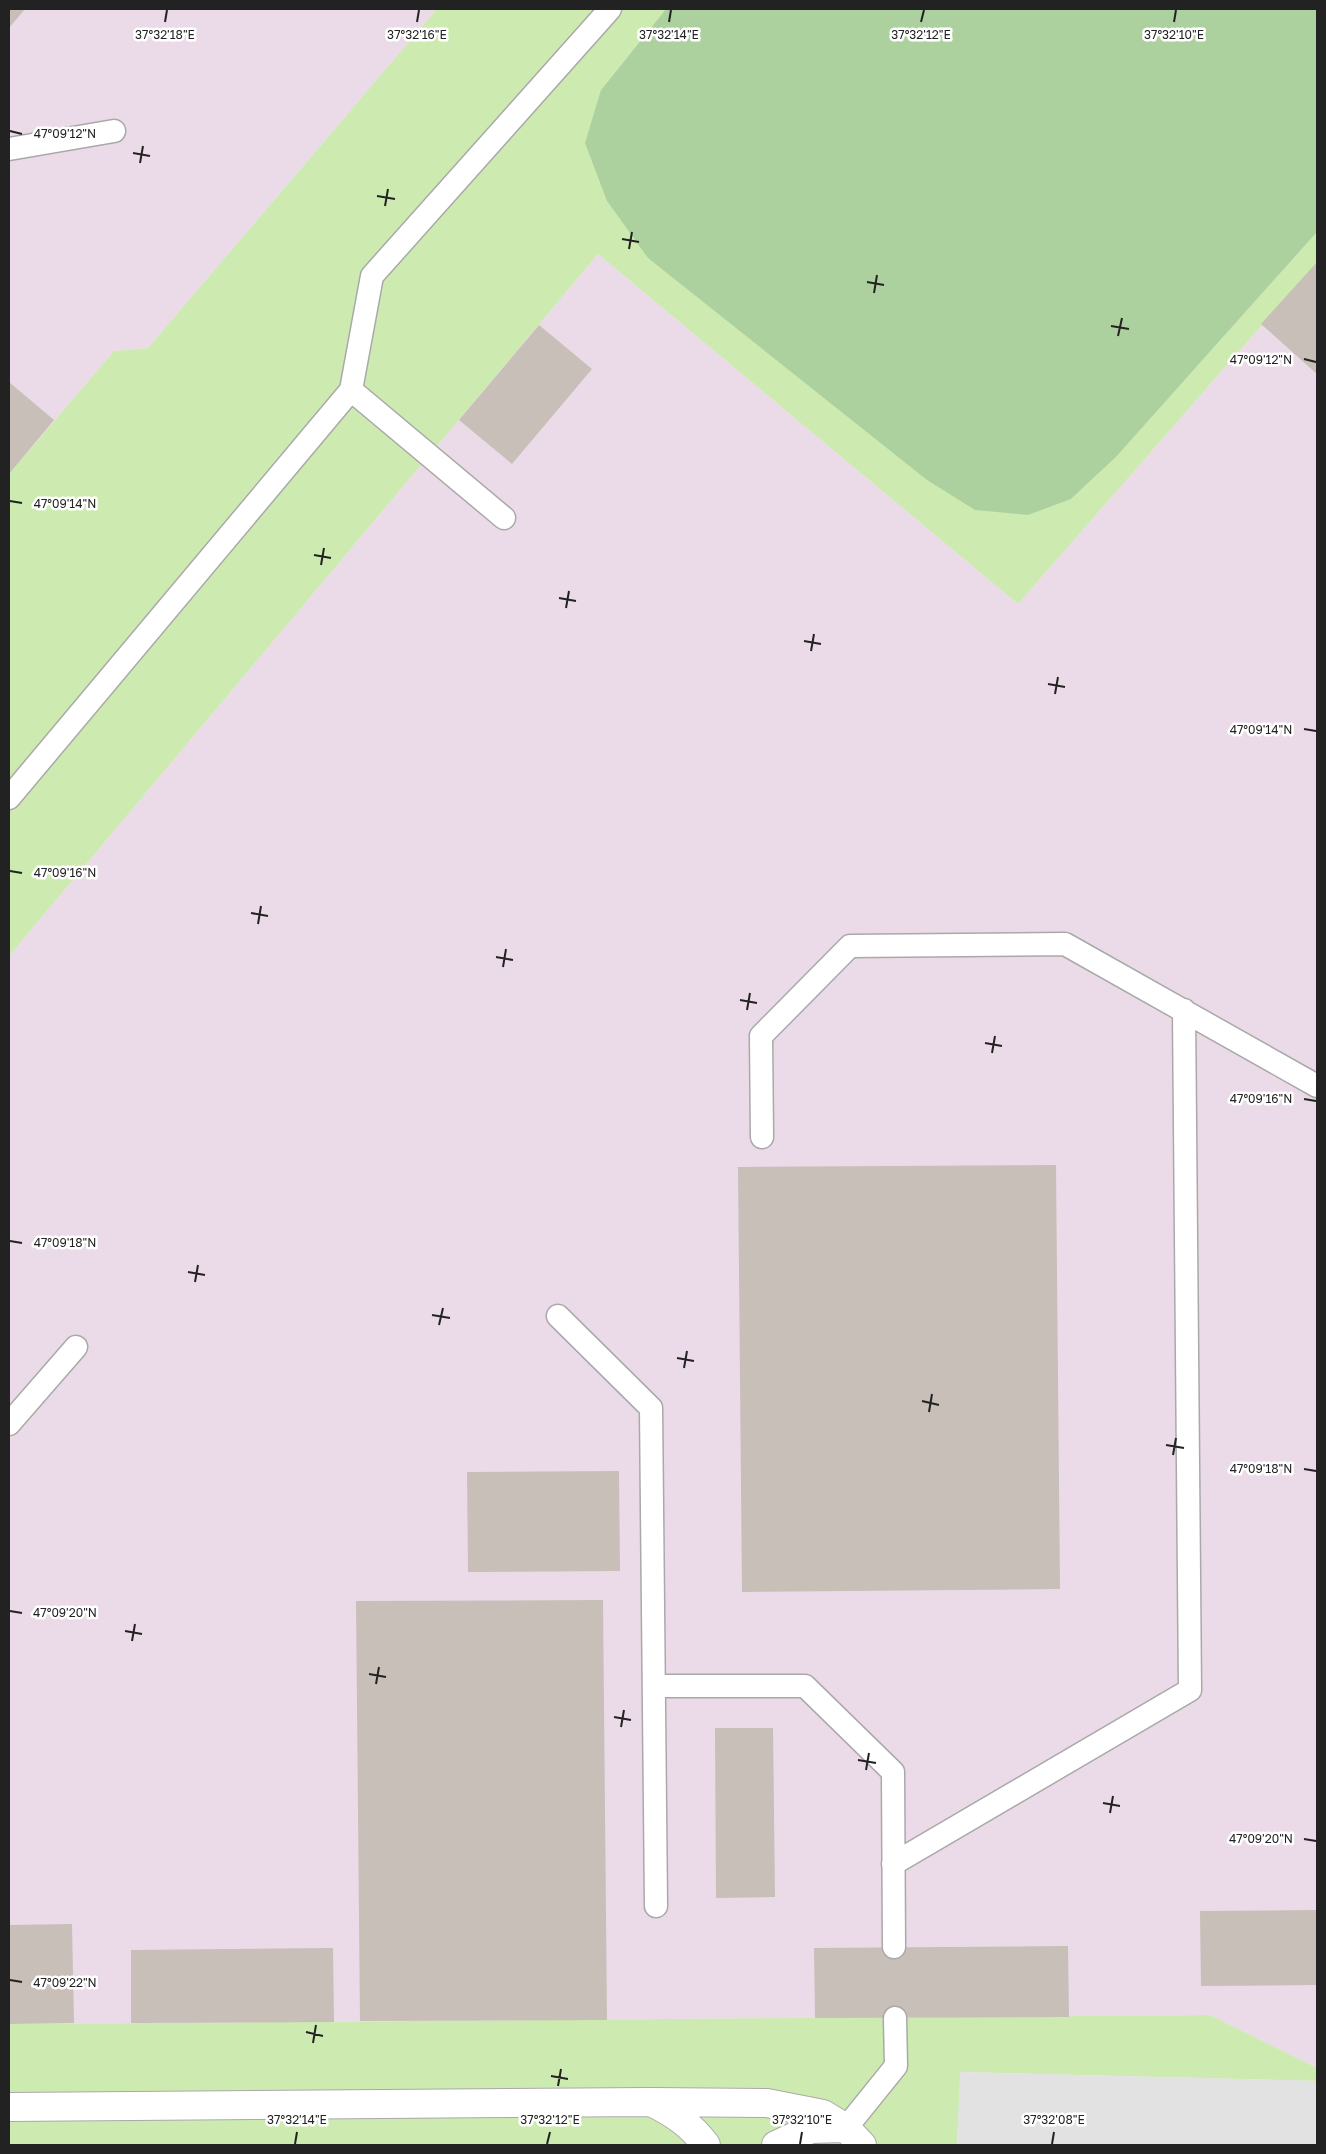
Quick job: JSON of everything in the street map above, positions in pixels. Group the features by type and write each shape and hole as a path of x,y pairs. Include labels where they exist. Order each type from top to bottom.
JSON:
{"street":[{"path":"9,2107 650,2102 766,2103 823,2114 854,2136"},
{"path":"650,2102 675,2114 696,2131 706,2145"},
{"path":"776,2145 811,2129 854,2136"}],"lane":[{"path":"9,798 351,390 372,276 610,9"},
{"path":"9,149 114,131"},
{"path":"351,390 504,518"},
{"path":"762,1137 761,1036 850,946 1065,944 1317,1086"},
{"path":"894,1864 1190,1690 1184,1010"},
{"path":"558,1316 651,1408 656,1906"},
{"path":"9,1424 76,1347"},
{"path":"654,1686 805,1686 893,1772 894,1947"},
{"path":"854,2136 896,2066 895,2018"}],"shaded area":[{"path":"9,9 437,9 148,348 114,351 9,474"},
{"path":"598,254 1018,604 1317,262 1317,2068 1210,2015 9,2024 9,956"},
{"path":"960,2072 1317,2081 1317,2145 957,2145"}],"green space":[{"path":"437,9 666,9 601,90 1071,499 1116,457 1317,232 1317,262 1018,604 598,254 9,956 9,474 114,351 148,348"},
{"path":"666,9 1317,9 1317,232 1116,457 1071,499 1028,515 975,510 927,480 648,258 607,201 585,143 601,90"},
{"path":"1210,2015 1317,2068 1317,2081 961,2072 957,2145 9,2145 9,2024"}],"building":[{"path":"9,9 25,9 9,28"},
{"path":"1317,262 1317,374 1261,324"},
{"path":"539,325 592,369 512,464 459,420"},
{"path":"9,382 54,420 9,474"},
{"path":"1056,1165 1060,1589 742,1592 738,1167"},
{"path":"619,1471 620,1571 468,1572 467,1472"},
{"path":"603,1600 607,2020 360,2021 356,1601"},
{"path":"715,1728 773,1728 775,1897 716,1898"},
{"path":"1316,1910 1317,1985 1201,1986 1200,1911"},
{"path":"72,1924 74,2023 9,2024 9,1925"},
{"path":"1068,1946 1069,2017 815,2018 814,1948"},
{"path":"333,1948 334,2022 131,2023 131,1950"}]}
